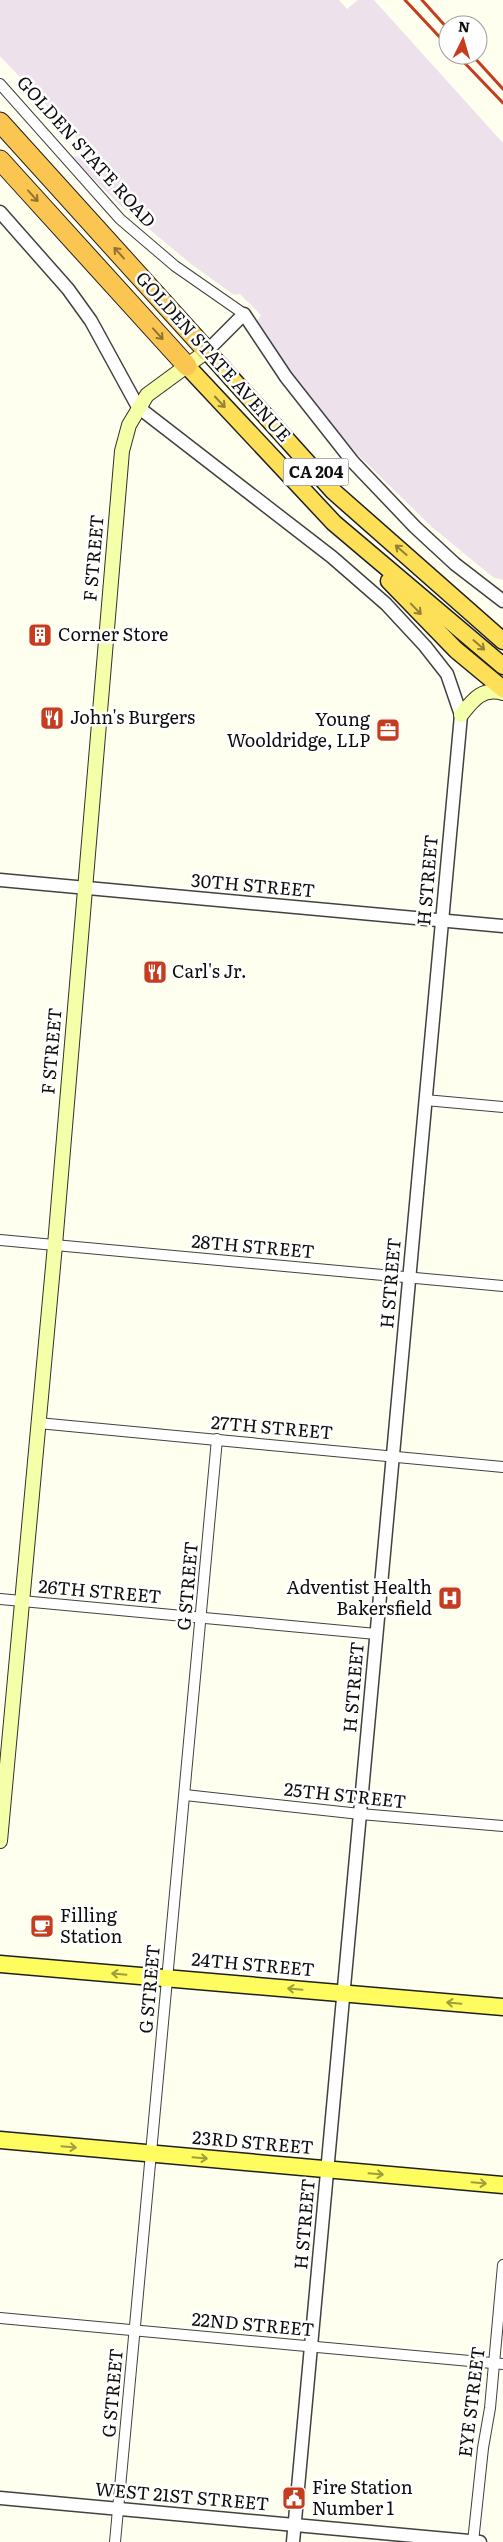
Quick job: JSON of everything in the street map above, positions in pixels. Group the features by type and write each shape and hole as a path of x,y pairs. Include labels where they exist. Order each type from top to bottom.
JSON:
{"highway":[{"name":"GOLDEN STATE AVENUE","path":"0,122 333,491 503,640"},
{"name":"GOLDEN STATE AVENUE","path":"0,160 187,366 334,523 503,666"},
{"path":"334,523 456,650 503,691"},
{"path":"437,582 503,630"}],"main road":[{"name":"F STREET","path":"0,1841 55,1245 122,452 129,425 138,407 147,395 207,351"},
{"path":"461,715 477,696 492,690 503,691"},
{"name":"24TH STREET","path":"0,1964 503,2007"},
{"name":"23RD STREET","path":"0,2140 503,2185"}],"street":[{"name":"GOLDEN STATE ROAD","path":"0,84 120,219 175,266 244,314 286,377 353,462 415,527 455,564 503,601"},
{"path":"0,212 74,296 91,321 138,407 332,557 386,604 425,646 447,674 461,715"},
{"name":"F STREET","path":"207,351 244,314"},
{"name":"H STREET","path":"293,2542 461,715"},
{"name":"30TH STREET","path":"0,880 503,926"},
{"path":"425,1100 503,1107"},
{"name":"28TH STREET","path":"0,1240 503,1286"},
{"name":"27TH STREET","path":"38,1423 503,1467"},
{"name":"G STREET","path":"115,2542 202,1618 217,1439"},
{"name":"26TH STREET","path":"0,1599 376,1634"},
{"name":"25TH STREET","path":"185,1795 360,1814 503,1826"},
{"name":"EYE STREET","path":"475,2542 499,2363 503,2265"},
{"name":"22ND STREET","path":"0,2318 499,2363"},
{"name":"WEST 21ST STREET","path":"0,2498 475,2542"}],"shaded area":[{"path":"0,0 339,0 347,9 358,0 374,0 503,143 503,580 494,578 433,528 357,454 288,372 258,328 257,321 261,315 240,294 234,295 191,264 121,206 70,156 96,158 0,56"}],"railway":[{"path":"405,0 438,35"},
{"path":"422,0 438,18"},
{"path":"467,65 503,103"},
{"path":"481,65 503,89"}],"place":[{"name":"Corner Store","path":"40,635"},
{"name":"John's Burgers","path":"52,718"},
{"name":"Young Wooldridge, LLP","path":"388,730"},
{"name":"Carl's Jr.","path":"155,972"},
{"name":"Adventist Health Bakersfield","path":"450,1598"},
{"name":"Filling Station","path":"42,1926"},
{"name":"Fire Station Number 1","path":"294,2498"}]}
